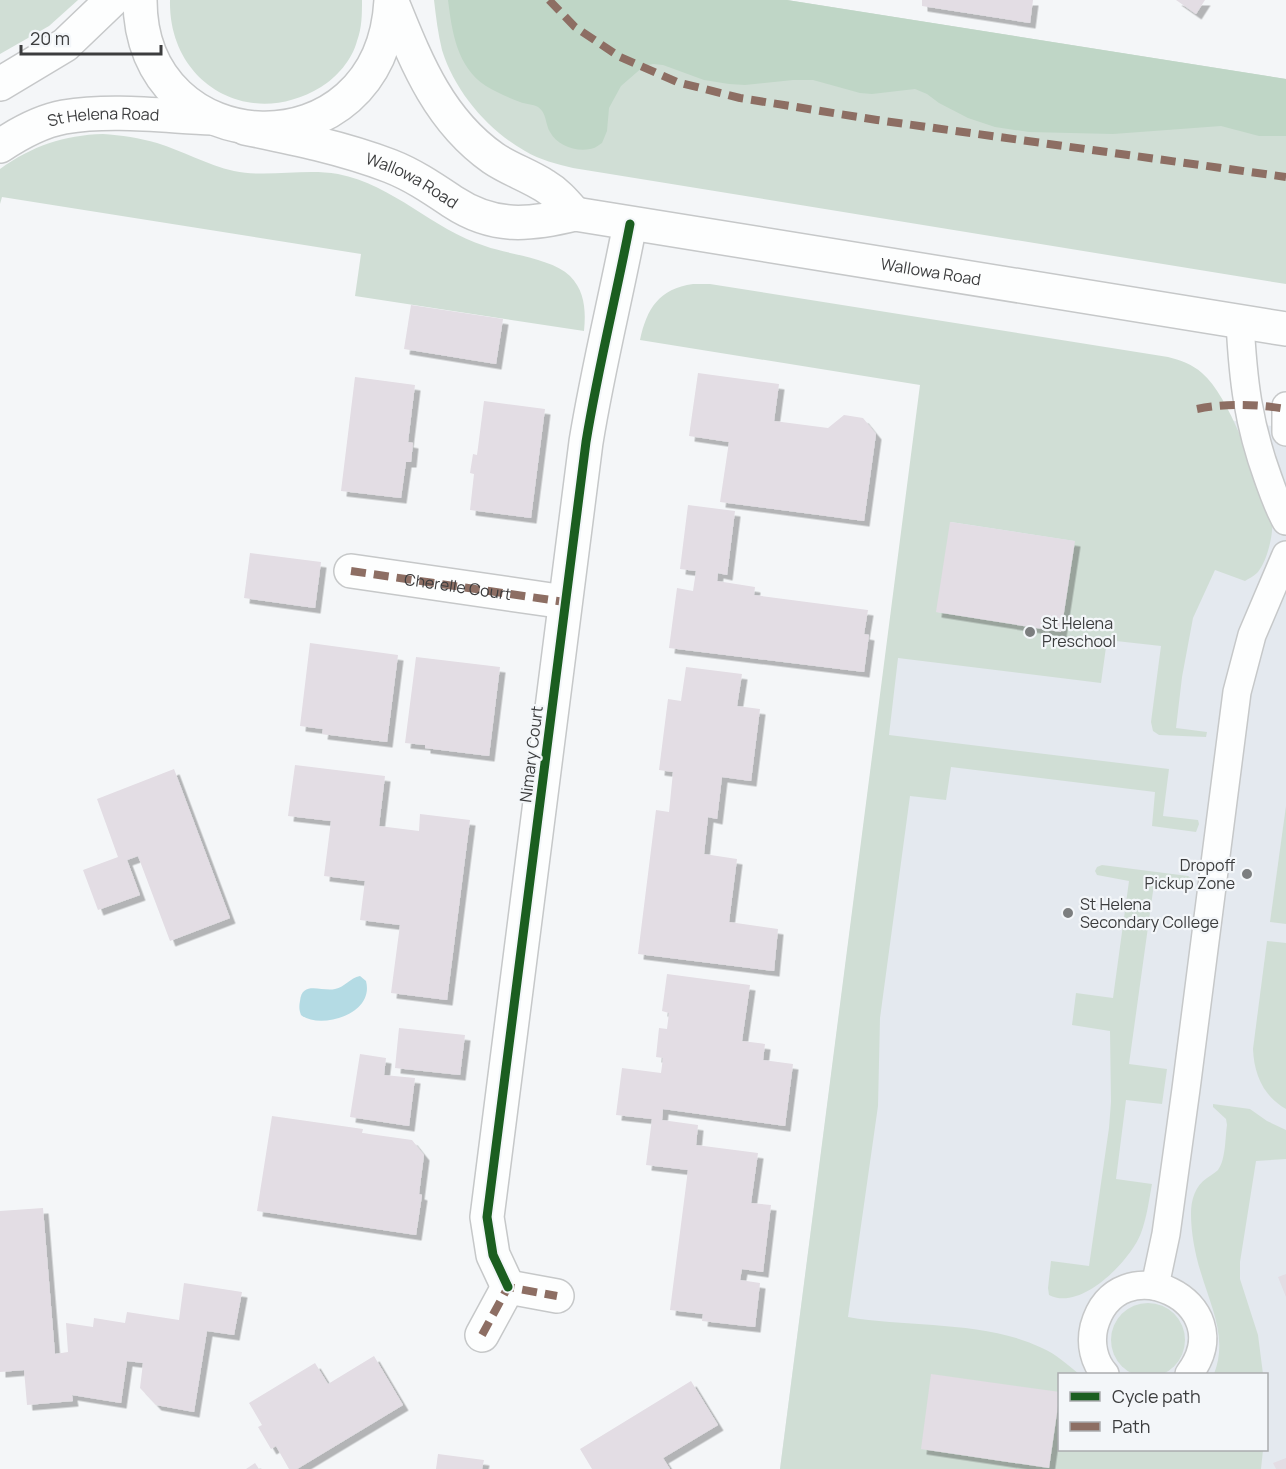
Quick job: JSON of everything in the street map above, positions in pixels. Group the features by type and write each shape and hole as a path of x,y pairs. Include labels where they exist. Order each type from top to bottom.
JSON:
{"main road":[{"path":"0,84 65,45 112,0"},
{"path":"140,0 140,18 146,43 156,66 171,87 212,118 245,128 270,129 294,126 318,118 339,105 357,89 372,70 383,47 390,24 391,0"},
{"path":"391,0 417,64 439,103 456,124 471,141 494,159 509,169 545,186 560,197 575,214"},
{"name":"St Helena Road","path":"0,146 40,125 62,118 116,114 212,118"},
{"name":"Wallowa Road","path":"245,128 333,146 364,156 404,172 470,212 511,224 532,223 575,214 1286,329"},
{"name":"Nimary Court","path":"508,1287 493,1255 487,1217 586,442 598,372 618,290 630,224"},
{"name":"Cherelle Court","path":"351,571 565,602"},
{"path":"482,1335 508,1287 557,1296"}],"lane":[{"path":"1240,322 1243,376 1256,446 1286,521"},
{"path":"1286,406 1286,432"},
{"path":"1155,1286 1166,1234 1237,692 1252,635 1285,560"},
{"path":"1104,1373 1094,1354 1092,1336 1097,1317 1107,1302 1121,1291 1137,1286 1155,1286 1172,1290 1186,1300 1196,1314 1202,1330 1202,1348 1197,1364 1190,1373"}],"shaded area":[{"path":"0,0 78,0 49,26 0,54"},
{"path":"170,0 362,0 361,26 355,48 348,61 333,78 321,87 294,99 267,104 241,101 218,91 198,76 183,55 173,29"},
{"path":"434,0 787,0 1286,79 1286,284 573,168 537,157 498,132 464,95 455,81 442,50"},
{"path":"103,134 157,143 234,171 260,174 325,172 358,180 395,197 466,238 485,246 541,261 562,270 575,282 582,295 585,316 584,331 355,296 361,254 2,197 0,204 0,169 24,154 49,143 62,139"},
{"path":"693,284 710,284 1168,357 1186,363 1202,373 1213,385 1233,420 1272,519 1272,532 1267,555 1257,573 1245,581 1215,570 1193,618 1182,677 1176,728 1207,732 1206,737 1159,735 1153,731 1151,722 1161,646 1107,640 1101,683 898,658 889,735 1169,769 1163,816 1198,820 1199,824 1196,832 1152,826 1155,792 951,767 946,800 910,796 880,1018 878,1106 848,1317 996,1333 1020,1339 1052,1353 1078,1373 1058,1373 1058,1451 1263,1451 1261,1469 780,1469 920,385 640,340 646,318 656,302 671,290","holes":["951,522 1074,541 1061,631 937,612"]},
{"name":"St Helena Secondary College","path":"920,391 1200,416 1286,428 1286,1469 780,1469"},
{"path":"1286,806 1286,924 1270,922"},
{"path":"1102,865 1191,878 1190,886 1186,888 1154,884 1129,1064 1167,1069 1162,1104 1126,1100 1116,1179 1152,1184 1143,1227 1135,1244 1116,1269 1090,1290 1062,1298 1049,1295 1051,1261 1089,1266 1109,1128 1110,1031 1072,1025 1076,993 1113,998 1129,881 1097,875 1095,871 1097,867"},
{"path":"1267,941 1286,943 1286,1109 1271,1098 1261,1084 1255,1067 1253,1049"},
{"path":"1213,1104 1250,1109 1286,1130 1286,1159 1256,1161 1240,1262 1240,1279 1258,1335 1263,1373 1214,1373 1218,1361 1219,1335 1195,1251 1191,1214 1197,1189 1203,1181 1218,1170 1224,1154 1226,1119 1213,1107"},
{"path":"1141,1304 1155,1304 1169,1309 1179,1319 1184,1333 1184,1347 1179,1361 1164,1373 1127,1371 1117,1361 1112,1347 1112,1333 1117,1319 1127,1309"}],"green space":[{"path":"448,0 787,0 1286,79 1286,136 1259,136 1221,126 1113,134 1029,132 995,127 968,118 915,89 872,94 860,93 813,80 729,84 704,80 663,65 653,64 644,66 621,86 609,108 607,131 602,143 592,149 584,150 557,141 548,129 543,112 538,107 503,95 476,78 462,59 458,48"}],"water":[{"path":"360,976 366,981 367,993 362,1003 354,1011 332,1020 320,1021 301,1015 300,1003 304,991 313,988 335,989"}],"building":[{"path":"922,0 1033,0 1030,23 922,6"},
{"path":"1176,0 1205,0 1196,14"},
{"path":"411,305 503,319 496,364 404,349"},
{"path":"698,373 779,384 774,421 828,428 844,415 863,418 876,434 864,521 720,502 729,442 689,436"},
{"path":"355,377 415,385 408,442 413,443 411,462 406,462 401,498 341,491"},
{"path":"484,401 545,409 531,518 470,510 474,474 470,473 473,454 477,455"},
{"path":"688,505 735,511 727,575 718,573 717,581 755,587 754,595 868,610 864,634 869,635 864,672 669,648 677,588 693,591 696,571 680,569"},
{"path":"950,522 1075,541 1061,632 936,612"},
{"path":"250,553 321,562 315,608 244,598"},
{"path":"310,643 398,655 387,742 322,734 323,729 300,726"},
{"path":"416,657 500,667 489,756 425,748 425,745 405,743"},
{"path":"686,667 742,674 737,706 760,709 751,781 722,777 717,819 708,817 704,854 737,859 729,922 778,929 774,971 638,954 656,810 669,812 673,772 659,770 668,699 681,701"},
{"path":"295,765 385,776 379,826 419,831 420,814 470,820 447,1000 391,993 400,925 360,920 365,881 324,876 331,821 288,816"},
{"path":"174,769 230,918 170,941 138,856 127,860 140,895 98,910 83,870 118,857 97,799"},
{"path":"667,974 750,985 742,1041 765,1044 763,1060 793,1064 785,1126 663,1109 662,1120 698,1125 696,1145 758,1153 751,1203 771,1205 763,1272 742,1269 740,1280 760,1283 755,1327 702,1321 703,1314 670,1310 688,1170 646,1165 652,1119 616,1115 622,1068 661,1073 663,1058 656,1057 659,1028 667,1029 669,1013 662,1011"},
{"path":"399,1028 465,1035 460,1075 395,1068"},
{"path":"360,1054 386,1058 384,1075 415,1078 409,1126 350,1117"},
{"path":"272,1116 363,1129 362,1133 412,1140 424,1155 419,1194 422,1195 416,1235 257,1211"},
{"path":"43,1208 55,1354 68,1352 66,1323 93,1327 94,1318 125,1323 127,1312 179,1320 184,1283 242,1292 234,1335 207,1331 194,1412 156,1405 140,1388 143,1363 127,1361 121,1403 72,1395 73,1401 27,1405 24,1370 0,1372 0,1211"},
{"path":"1286,1274 1286,1297 1278,1277"},
{"path":"374,1356 403,1405 297,1469 289,1469 276,1446 271,1449 258,1427 262,1425 249,1403 315,1363 328,1384"},
{"path":"931,1374 1058,1392 1049,1468 921,1449"},
{"path":"691,1381 718,1425 663,1458 670,1469 592,1469 580,1449"},
{"path":"438,1454 484,1460 482,1469 436,1469"},
{"path":"1286,1458 1286,1469 1276,1469 1273,1463"},
{"path":"255,1463 259,1469 246,1469"}],"marked path":[{"path":"549,0 575,27 620,57 677,82 740,98 877,120 1286,177"},
{"path":"1197,409 1242,405 1286,409"},
{"path":"351,571 565,602"},
{"path":"482,1335 508,1287 557,1296"}],"cycle path":[{"path":"508,1287 493,1255 487,1217 586,442 630,224"}],"place":[{"name":"St Helena Preschool","path":"1030,632"},
{"name":"Dropoff Pickup Zone","path":"1247,874"},
{"name":"St Helena Secondary College","path":"1068,913"}]}
